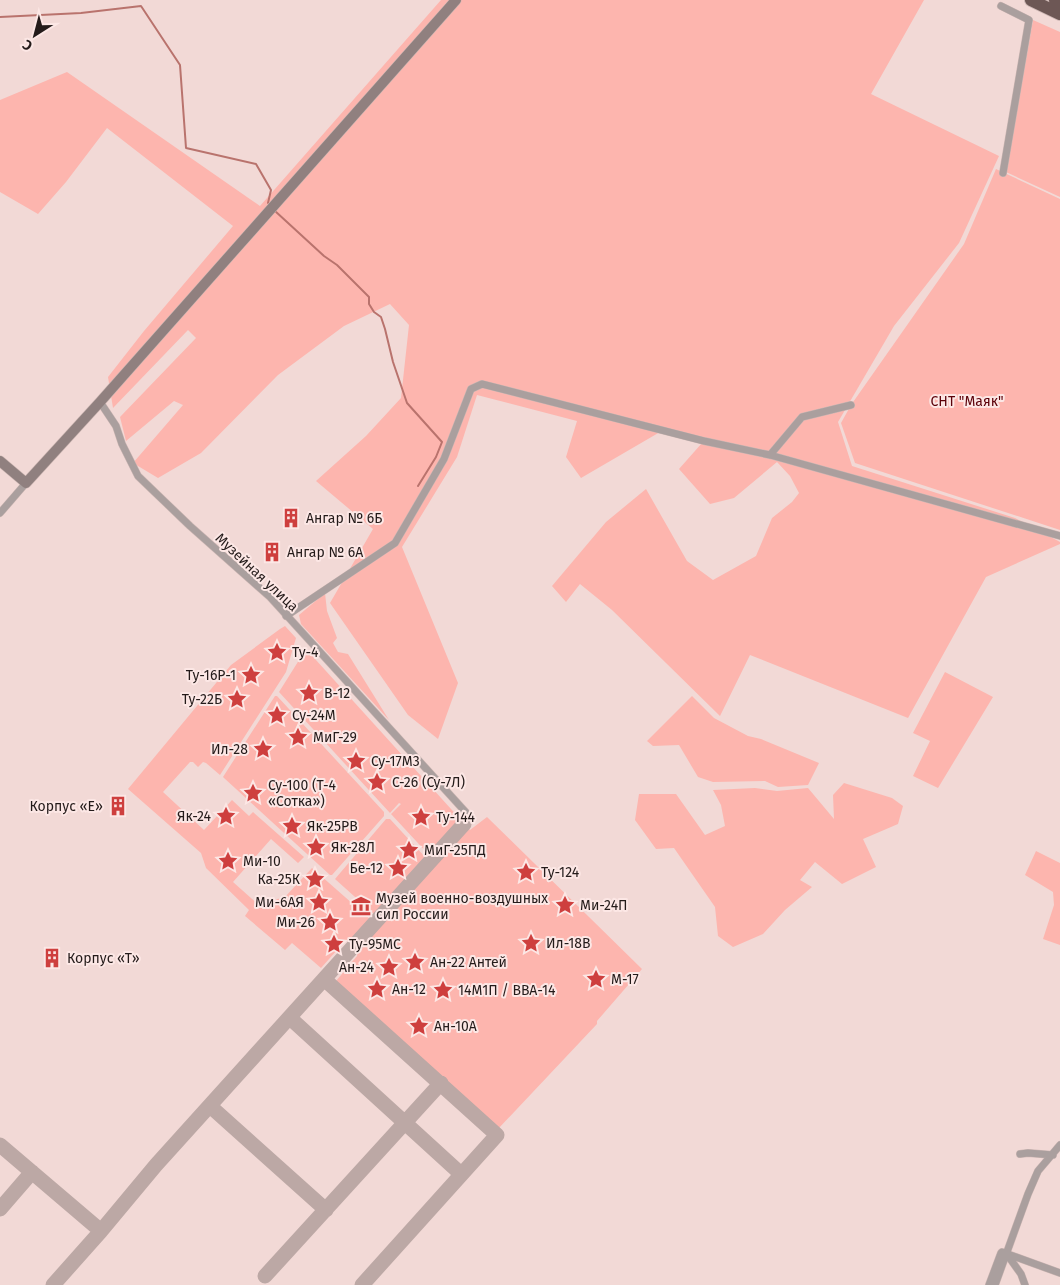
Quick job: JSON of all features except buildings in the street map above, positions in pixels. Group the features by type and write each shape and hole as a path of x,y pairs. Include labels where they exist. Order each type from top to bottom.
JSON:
{"highway":[{"path":"1031,0 1060,14"},
{"path":"1055,0 1060,2"}],"street":[{"path":"0,513 456,0"},
{"path":"1001,6 1029,20 1003,173"},
{"path":"286,616 395,543 444,460 471,389 482,384 770,455 1060,536"},
{"name":"Музейная улица","path":"100,402 116,426 122,444 138,476 270,598 471,818"},
{"path":"770,455 802,417 852,405"},
{"path":"0,461 26,483"},
{"path":"989,1285 1038,1171 1060,1145"},
{"path":"1020,1154 1053,1155"},
{"path":"1004,1252 1060,1273"},
{"path":"995,1285 1004,1252"},
{"path":"1004,1252 1021,1274 1025,1285"}],"green space":[{"path":"441,0 924,0 871,94 999,156 959,243 894,326 838,422 852,466 1015,518 1060,542 1060,544 986,577 908,718 750,655 720,716 612,610 580,584 566,602 552,586 606,522 646,489 687,561 713,580 756,556 772,518 792,502 799,493 790,476 777,462 734,498 710,504 679,469 702,443 660,432 581,478 566,457 577,421 477,395 457,457 402,547 458,683 438,739 408,715 330,603 373,529 316,481 366,436 401,398 409,325 390,304 344,326 278,375 201,453 158,478 133,463 183,405 174,401 126,441 120,417 196,338 188,330 113,408 108,377 144,331 233,226 107,128 66,182 38,214 0,192 0,100 67,72 260,206"},
{"path":"1033,20 1060,32 1060,197 1006,172"},
{"name":"СНТ \"Маяк\"","path":"996,169 1060,199 1060,530 855,463 841,423 851,405 964,244"},
{"path":"325,593 327,611 337,638 333,643 338,652 348,654 389,720 301,624 299,615"},
{"path":"285,626 296,638 286,672 220,775 206,763 203,762 198,767 193,762 190,762 163,792 204,830 232,800 249,816 253,812 304,857 298,863 271,839 233,882 260,906 284,898 312,868 370,919 350,943 346,940 321,968 292,943 285,950 245,916 249,910 206,868 201,853 128,789 231,665"},
{"path":"306,649 461,820 430,855 391,814 401,804 399,803 390,813 279,692"},
{"path":"945,672 993,697 938,788 913,776 930,741 913,733"},
{"path":"275,696 384,812 384,816 332,875 223,777"},
{"path":"692,696 714,718 748,736 761,739 819,763 808,785 778,787 765,781 713,782 698,777 679,745 653,746 647,741"},
{"path":"844,783 892,798 903,806 898,824 863,839 876,867 842,884 815,862 800,880 812,887 785,910 763,934 733,947 718,936 715,907 674,848 656,849 635,820 639,794 676,794 705,835 725,826 721,805 713,790 755,788 777,791 808,788 834,819 833,795"},
{"path":"487,817 642,969 597,1021 597,1024 498,1129 336,981 357,956 358,950 468,828 470,830"},
{"path":"386,819 390,819 426,860 374,914 335,879"},
{"path":"1036,851 1060,863 1060,945 1043,939 1054,905 1053,892 1025,875"}],"waterway":[{"path":"0,17 81,13 141,6 180,65 186,148 256,164 271,190 268,203"},
{"path":"275,211 324,256 337,265 369,297 369,304 374,312 381,317 393,362 407,403 442,442 436,457 418,486"}],"taxiway":[{"path":"53,1285 156,1165 464,824"},
{"path":"324,979 497,1135 362,1285"},
{"path":"290,1018 461,1174"},
{"path":"265,1276 441,1083"},
{"path":"210,1106 326,1210"},
{"path":"0,1145 101,1231"},
{"path":"0,1209 32,1172"}],"place":[{"name":"Ангар № 6Б","path":"291,518"},
{"name":"Ангар № 6А","path":"272,552"},
{"name":"Ту-4","path":"277,652"},
{"name":"Ту-16Р-1","path":"251,675"},
{"name":"В-12","path":"309,693"},
{"name":"Ту-22Б","path":"237,699"},
{"name":"Су-24М","path":"277,715"},
{"name":"МиГ-29","path":"298,737"},
{"name":"Ил-28","path":"263,749"},
{"name":"Су-17М3","path":"356,761"},
{"name":"С-26 (Су-7Л)","path":"377,782"},
{"name":"Су-100 (Т-4 «Сотка»)","path":"253,793"},
{"name":"Корпус «Е»","path":"118,806"},
{"name":"Як-24","path":"226,816"},
{"name":"Ту-144","path":"421,817"},
{"name":"Як-25РВ","path":"292,826"},
{"name":"Як-28Л","path":"316,847"},
{"name":"МиГ-25ПД","path":"409,850"},
{"name":"Ми-10","path":"228,861"},
{"name":"Бе-12","path":"398,868"},
{"name":"Ту-124","path":"526,872"},
{"name":"Ка-25К","path":"315,879"},
{"name":"Ми-6АЯ","path":"319,902"},
{"name":"Ми-24П","path":"565,905"},
{"name":"Музей военно-воздушных сил России","path":"361,906"},
{"name":"Ми-26","path":"330,922"},
{"name":"Ил-18В","path":"531,943"},
{"name":"Ту-95МС","path":"334,944"},
{"name":"Корпус «Т»","path":"52,958"},
{"name":"Ан-22 Антей","path":"415,962"},
{"name":"Ан-24","path":"389,967"},
{"name":"М-17","path":"596,979"},
{"name":"Ан-12","path":"377,989"},
{"name":"14М1П / ВВА-14","path":"443,990"},
{"name":"Ан-10А","path":"419,1026"}]}
